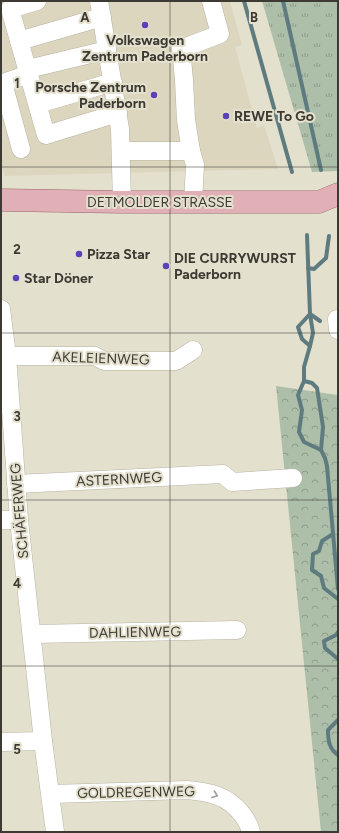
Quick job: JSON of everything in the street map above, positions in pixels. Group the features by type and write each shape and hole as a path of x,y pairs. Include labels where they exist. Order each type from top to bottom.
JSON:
{"main road":[{"name":"DETMOLDER STRASSE","path":"1,200 122,202 332,202"}],"street":[{"path":"37,1 10,9 46,135 118,113"},
{"path":"193,202 195,165 186,120 181,49 220,34 211,1"},
{"path":"19,41 101,9 120,128 122,202"},
{"path":"21,149 3,83 28,72 108,50"},
{"path":"38,104 113,82"},
{"path":"121,151 191,151"},
{"name":"SCHÄFERWEG","path":"1,309 7,356 16,484 10,520 32,634 43,740 55,832"},
{"name":"AKELEIENWEG","path":"7,356 95,356 104,361 176,361 193,350"},
{"name":"ASTERNWEG","path":"16,484 223,474 232,482 293,478"},
{"name":"DAHLIENWEG","path":"32,634 237,630"},
{"path":"1,742 43,740"},
{"name":"GOLDREGENWEG","path":"51,794 187,790 206,791 226,799 238,809 249,824 251,832"}],"shaded area":[{"path":"1,1 230,1 242,45 235,47 257,128 264,125 278,169 5,176 1,164"}],"green space":[{"path":"262,1 338,1 338,171 312,172"},
{"path":"276,386 338,395 338,832 321,832"}],"waterway":[{"path":"244,1 292,172"},
{"path":"283,1 321,170"},
{"path":"307,235 310,314 298,327 302,339 310,346 304,367 304,381 298,395 302,410 299,432 304,442 321,450 327,466 338,589"},
{"path":"308,268 314,269 326,258 329,236"},
{"path":"310,314 320,321"},
{"path":"310,314 313,333 310,346"},
{"path":"304,381 312,383 317,388 323,427 321,450"},
{"path":"333,534 322,541 319,551 313,554 312,570 321,576 324,588 338,599"},
{"path":"338,632 336,635 324,641 325,648 338,659"},
{"path":"338,720 328,730 330,744 335,753 338,755"}],"place":[{"name":"Volkswagen Zentrum Paderborn","path":"145,25"},
{"name":"Porsche Zentrum Paderborn","path":"154,95"},
{"name":"REWE To Go","path":"226,116"},
{"name":"Pizza Star","path":"79,254"},
{"name":"DIE CURRYWURST Paderborn","path":"166,266"},
{"name":"Star Döner","path":"16,278"}]}
